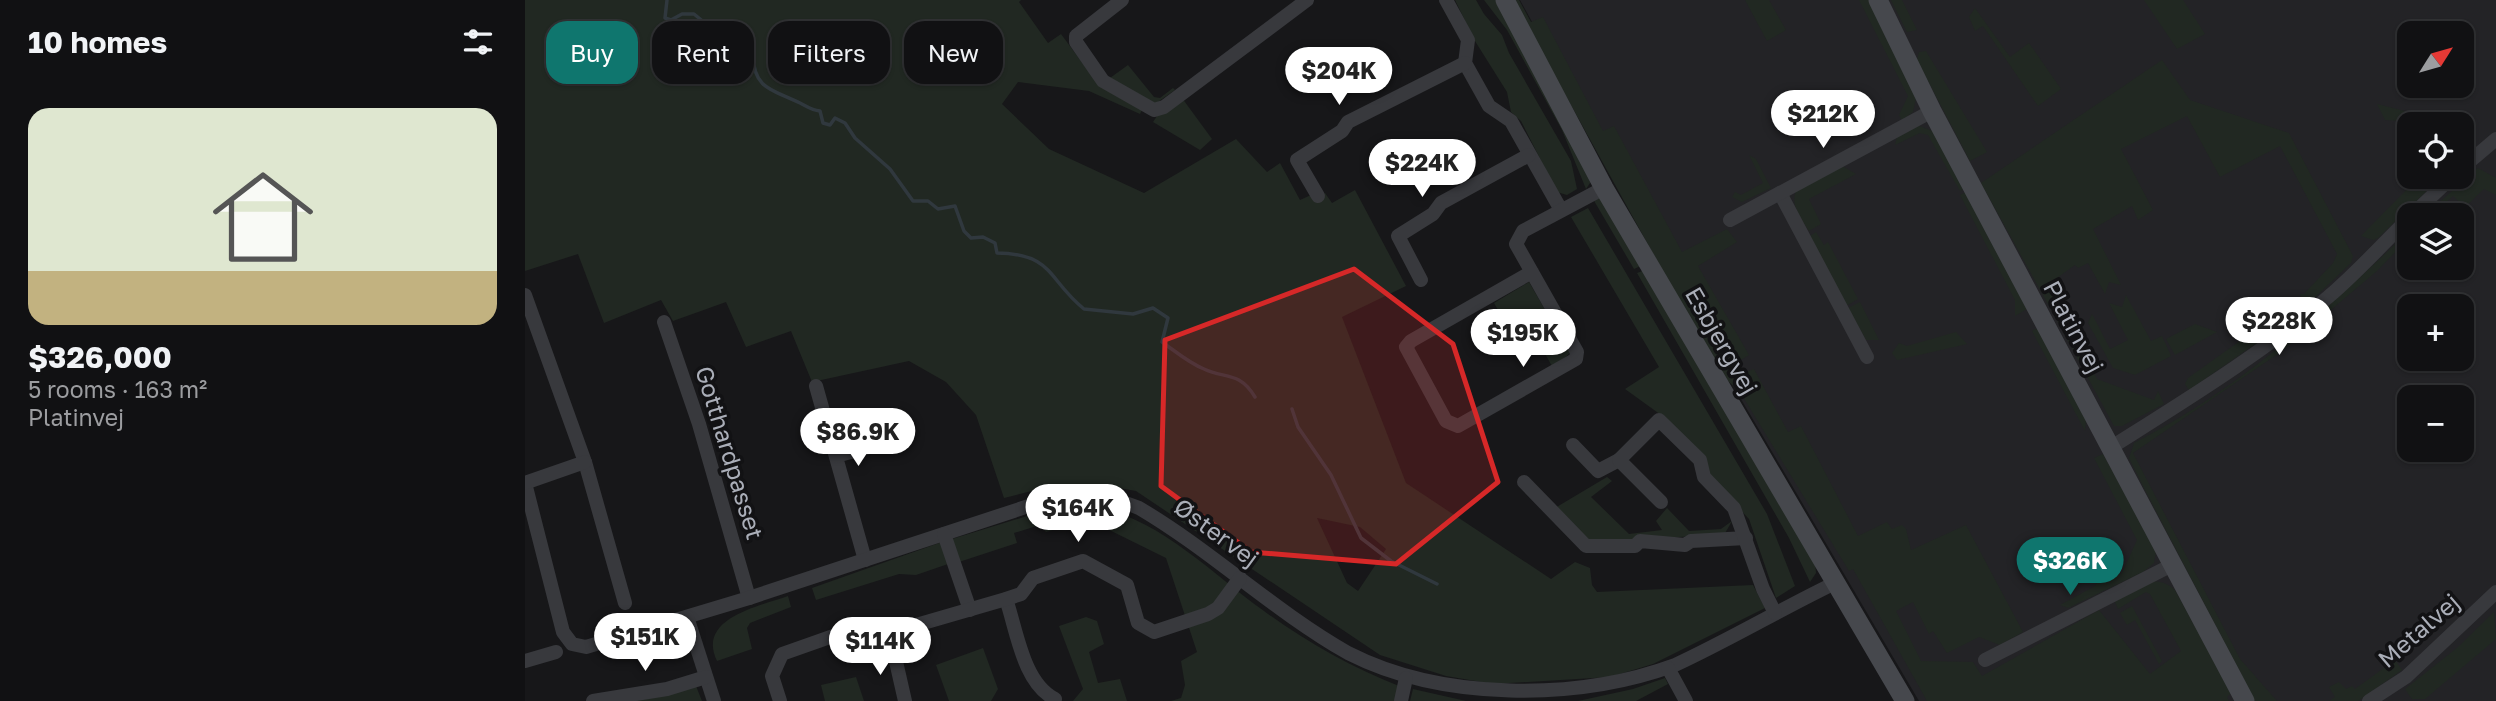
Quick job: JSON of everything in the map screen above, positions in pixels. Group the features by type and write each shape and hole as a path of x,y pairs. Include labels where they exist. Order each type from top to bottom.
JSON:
{"main road":[{"name":"Esbjergvej","path":"1505,0 1604,188 1905,701"},
{"name":"Platinvej","path":"1878,0 1932,111 2245,701"}],"street":[{"path":"1122,0 1086,26 1076,36 1076,42 1103,81 1154,110 1164,107 1307,0"},
{"path":"1446,0 1468,40 1465,63 1489,106 1511,121 1561,210"},
{"path":"1318,196 1297,160 1342,131 1348,122 1465,63"},
{"path":"1730,220 1932,111"},
{"path":"2474,158 2496,139"},
{"path":"1421,280 1398,236 1433,214 1441,203 1529,155"},
{"path":"1532,272 1411,341 1406,347 1446,421 1453,426 1458,426 1576,359 1577,352 1532,272 1516,244 1518,237 1561,210 1604,188"},
{"path":"2425,203 2439,189"},
{"path":"1780,193 1867,357"},
{"path":"2110,448 2207,387 2295,322 2333,292 2397,230"},
{"path":"525,295 585,462 625,603"},
{"name":"Gotthardpasset","path":"664,323 699,424 749,598"},
{"path":"816,386 865,560"},
{"path":"1573,445 1598,471 1619,460 1659,420 1700,460 1704,477 1734,508 1762,589 1775,613"},
{"path":"836,456 902,438"},
{"path":"1619,460 1661,502"},
{"name":"Østervej","path":"585,462 525,483 562,632 572,644 586,647 749,598 1049,499 1101,497 1139,508 1348,653 1406,678 1475,695 1540,697 1625,682 1668,668 1835,583"},
{"path":"1524,482 1586,546 1635,546 1640,541 1685,545 1691,541 1746,538"},
{"path":"944,534 970,610"},
{"path":"781,701 772,676 782,654 867,624 875,627 880,637 896,637 1021,594 1033,578 1083,561 1127,585 1139,623 1154,632 1208,614 1218,608 1240,578"},
{"path":"1985,660 2172,565"},
{"name":"Metalvej","path":"2369,701 2406,677 2496,592"},
{"path":"1006,599 1033,680 1041,692 1055,699"},
{"path":"687,617 714,701"},
{"path":"896,637 905,701"},
{"path":"525,660 556,653"},
{"path":"1668,668 1686,701"},
{"path":"593,701 667,689 706,677"},
{"path":"1401,701 1406,678"}],"highlighted area":[{"path":"1354,269 1453,344 1498,482 1396,564 1251,552 1161,486 1165,340"}],"shaded area":[{"path":"525,0 1021,0 1019,2 1048,43 1061,34 1098,84 1142,110 1140,114 1089,91 1018,82 1002,104 1049,149 1144,193 1236,139 1267,172 1280,163 1300,200 1311,195 1315,199 1325,193 1332,203 1355,190 1406,286 1342,317 1406,483 1551,579 1575,562 1590,568 1592,585 1597,592 1753,585 1765,608 1653,664 1610,677 1493,684 1446,676 1380,655 1136,491 1069,485 1004,498 976,415 946,382 909,361 812,382 791,331 746,347 726,302 673,321 661,300 604,323 578,254 525,271","holes":["1317,518 1360,527 1386,549 1358,591 1347,583"]},
{"path":"1455,0 1476,0 1502,35 1509,53 1571,161 1577,189 1567,195 1557,192 1521,121 1511,112 1507,92 1475,41"},
{"path":"1484,0 1498,0 1594,177 1586,189 1562,130 1507,30"},
{"path":"1513,0 1519,0 1531,22 1543,17 1603,131 1614,126 1682,252 1727,229 1737,242 1698,266 1749,355 1736,363 1744,373 1754,369 1788,432 1801,426 1858,536 1887,522 1892,529 1902,525 1906,529 1911,550 1966,525 2023,632 2000,645 1979,637 1947,653 1933,631 1929,634 1913,602 1896,611 1921,661 1973,662 1982,676 2099,610 2150,674 2181,651 2150,594 2146,592 2118,609 2114,600 2137,587 2160,582 2175,590 2231,693 2227,697 2229,701 1927,701 1853,569 1849,571 1740,392 1719,373"},
{"path":"1520,0 2496,0 2496,701 1919,701 1715,355"},
{"path":"1745,0 1769,0 1786,30 1767,41"},
{"path":"1859,0 1870,0 1916,98 1913,112 1902,120 1899,115 1908,96"},
{"path":"1891,0 1902,0 1917,30 1907,32"},
{"path":"2144,0 2183,0 2205,34 2177,49"},
{"path":"1975,8 2010,57 2029,43 2061,89 2038,106 1983,26 1975,31 1969,17"},
{"path":"1926,51 1987,152 1970,161 1917,60 1919,52"},
{"path":"2162,60 2190,100 2289,133 2353,256 2351,263 2309,303 2303,301 2300,294 2304,294 2333,263 2337,254 2280,146 2220,177 2187,116 2121,149 2153,210 2138,220 2132,206 2093,229 2121,285 2109,282 2105,294 2088,263 2078,268 2075,265 2047,285 2065,319 2059,324 1981,183"},
{"path":"1128,65 1154,97 1160,98 1173,88 1175,90 1155,104 1110,78"},
{"path":"1182,98 1212,139 1200,150 1153,122"},
{"path":"2377,104 2408,112 2397,112 2397,121 2385,120"},
{"path":"1917,125 1935,132 1965,188 1960,191 1928,135 1920,133 1895,145 1897,137"},
{"path":"1749,155 1756,159 1771,188 1742,202 1732,197 1735,192 1741,195 1763,183"},
{"path":"1842,166 1856,174 1809,199 1821,224 1809,231 1795,205 1798,188"},
{"path":"2478,168 2496,178 2496,195 2484,189 2469,203 2461,203 2453,196 2445,203 2439,203 2454,189 2474,189 2474,172"},
{"path":"2407,189 2429,189 2414,203 2397,203 2397,220 2378,238 2373,240 2361,236"},
{"path":"1966,192 2027,309 2015,316 2015,300 1960,195"},
{"path":"1601,198 1643,265 1634,269 1593,199"},
{"path":"1588,208 1767,514 1795,586 1776,598 1749,519 1708,476 1661,415 1625,389 1659,367 1571,217"},
{"path":"1816,232 1824,245 1828,242 1858,299 1846,306 1810,236"},
{"path":"2397,242 2397,250 2377,271 2282,351 2133,453 2240,659 2277,701 2255,701 2129,458 2134,443 2209,399 2280,347"},
{"path":"1645,270 1815,562 1816,573 1810,582 1789,538 1637,273"},
{"path":"1529,282 1570,353 1553,368 1531,329 1513,336 1494,303"},
{"path":"2126,295 2151,341 2162,336 2171,356 2135,375 2113,368 2088,323 2092,314 2110,349 2128,340 2109,303 2122,307"},
{"path":"1860,302 1879,340 1866,340 1848,308"},
{"path":"2275,316 2282,321 2281,326 2189,390 2185,384 2188,378"},
{"path":"2068,324 2097,379 2154,400 2158,391 2164,404 2122,426 2114,426 2061,328"},
{"path":"2195,324 2217,332 2175,355 2166,339"},
{"path":"2040,330 2086,421 2085,431 2032,331"},
{"path":"1956,332 1967,344 1897,360 1892,353 1899,343 1907,346"},
{"path":"2103,454 2156,551 2154,563 2143,572 2068,608 2060,605 2095,586 2101,575 2111,578 2122,573 2137,540 2094,458"},
{"path":"1607,477 1612,481 1591,497 1629,534 1662,530 1656,521 1667,508 1689,531 1721,529 1732,521 1724,535 1589,541 1555,508"},
{"path":"1083,505 1109,510 1157,531 1296,633 1346,662 1399,686 1396,701 1171,701 1181,698 1185,685 1181,661 1197,652 1166,558 1093,522 1084,521 1046,532 1040,525 1014,533 1017,543 959,562 952,539 1050,509"},
{"path":"942,542 948,564 916,575 899,574 816,600 812,588"},
{"path":"788,596 791,607 750,623 747,628 752,649 717,661 713,646 715,634 723,624 734,616"},
{"path":"2132,606 2162,661 2159,664 2135,620 2127,625 2120,613"},
{"path":"2494,612 2496,639 2425,699 2412,699 2405,689 2457,648"},
{"path":"1086,617 1097,621 1104,644 1089,652 1098,683 1120,679 1127,701 1073,701 1083,689 1059,626"},
{"path":"983,648 998,689 991,701 949,701 936,665"},
{"path":"2395,660 2402,670 2358,701 2329,701 2335,697 2329,687 2339,682 2346,689 2352,686 2355,689"},
{"path":"856,677 864,701 825,701 821,685"},
{"path":"1665,678 1668,684 1636,701 1578,701 1633,689"},
{"path":"696,686 702,701 618,701"},
{"path":"1413,689 1466,701 1410,701"}],"waterway":[{"path":"667,0 665,18 671,20 682,14 694,14 722,37 724,47 753,56 757,76 767,87 820,111 823,123 830,125 835,118 845,123 855,138 890,169 913,201 928,201 938,209 955,206 964,231 971,238 983,237 995,243 997,253 1016,254 1040,263 1084,309 1133,314 1153,308 1168,318 1162,342 1198,366 1237,379 1255,397"},
{"path":"1292,409 1298,427 1331,475 1361,538 1391,561 1437,584"}]}
